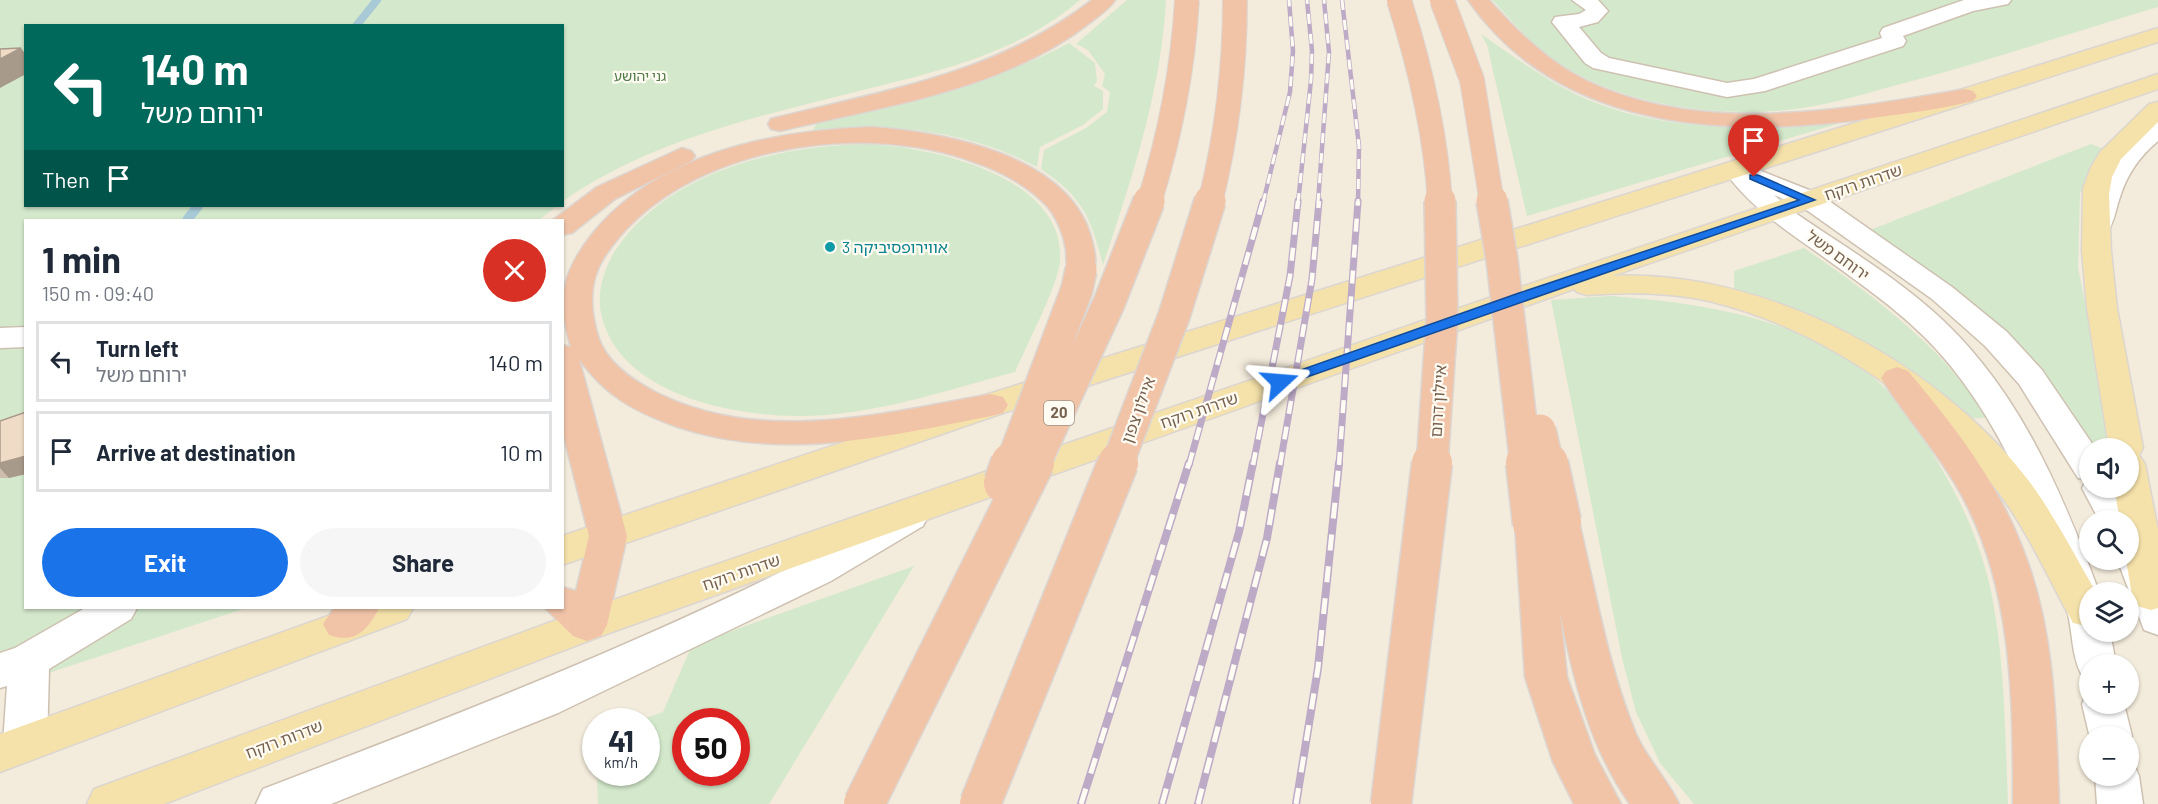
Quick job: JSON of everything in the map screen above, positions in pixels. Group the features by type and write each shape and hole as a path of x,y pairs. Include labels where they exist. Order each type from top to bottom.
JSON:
{"highway":[{"path":"564,225 606,193 630,179 687,154 788,122 981,71 1017,57 1059,35 1105,0"},
{"name":"20","path":"864,804 1015,507 1135,246 1174,123 1184,65 1187,0"},
{"name":"איילון צפון","path":"980,804 1092,535 1183,287 1211,195 1230,120 1237,62 1235,0"},
{"name":"איילון דרום","path":"1390,804 1434,452 1444,314 1442,232 1432,125 1422,69 1399,0"},
{"path":"1442,0 1472,80 1547,523 1601,702 1647,795 1656,804"},
{"path":"1478,0 1532,57 1571,82 1623,102 1687,115 1746,121 1798,120 1965,96"},
{"path":"564,297 577,261 593,243 630,210 682,177 718,161 760,148 824,136 912,137 996,161 1043,188 1060,205 1074,225 1081,254 1081,270 1077,289 941,653"},
{"path":"630,210 606,234 591,255 578,291 576,312 583,341 596,362 622,386 645,401 695,421 747,431 788,434 861,429 992,405"},
{"path":"564,368 608,536 575,614"},
{"path":"1897,378 1938,430 1966,472 1990,515 2008,561 2020,603 2033,699 2036,804"},
{"path":"1547,523 1546,677 1575,762 1598,804"},
{"path":"853,804 909,713"}],"main road":[{"path":"564,550 992,405 2158,35"},
{"name":"שדרות רוקח","path":"110,804 575,614 926,507 1523,296 1777,212 2158,81"},
{"path":"2124,438 2096,271 2096,195 2103,169 2126,136 2158,109"},
{"path":"1523,296 1609,285 1666,285 1693,290 1772,312 1810,327 1897,378 1955,422 2011,484 2027,506 2079,605"},
{"path":"2134,498 2154,607"},
{"path":"12,748 351,616 388,609"}],"street":[{"path":"1582,0 1595,7 1597,11 1595,15 1580,21 1563,22 1593,58 1622,69 1727,90 1757,86 1895,41 1891,33 1969,5 2001,0"},
{"path":"2095,236 2105,196 2115,173 2127,158 2158,129"},
{"name":"ירוחם משל","path":"1736,169 1810,200 1942,293 1996,339 2031,377 2079,452"},
{"name":"ירוחם משל","path":"1736,169 1777,212 1886,289 1929,324 1990,393 2016,434 2053,516 2079,594"},
{"path":"0,338 24,337"},
{"path":"279,804 543,700 638,657 818,571 926,507"},
{"path":"2139,570 2154,607"},
{"path":"12,748 15,666 115,609"},
{"path":"2118,786 2120,804"}],"shaded area":[{"path":"0,0 2158,0 2158,804 0,804"}],"green space":[{"name":"גני יהושע","path":"0,0 1080,0 1056,19 1030,34 976,58 947,68 705,133 632,162 564,200 564,24 24,24 24,207 556,207 540,219 24,219 24,609 243,609 0,689"},
{"path":"1127,0 1166,0 1152,101 1103,265 1094,234 1083,210 1067,190 1041,169 1044,150 1086,128 1107,112 1110,92 1102,86 1105,74 1088,50 1076,44"},
{"path":"1492,0 2158,0 2158,7 1963,67 1852,97 1792,109 1750,112 1693,109 1664,104 1635,97 1582,77 1549,57"},
{"path":"1481,34 1573,93 1639,116 1708,126 1743,127 1847,121 1527,216 1487,45"},
{"path":"1069,43 1095,63 1097,81 1094,86 1103,91 1103,109 1083,125 1040,147 1037,167 1011,154 984,145 928,132 871,128 813,130 817,123 914,100 977,81 1039,58"},
{"path":"867,144 925,151 989,171 1018,187 1041,207 1056,231 1060,261 1048,300 1015,372 878,408 794,416 738,411 708,404 678,394 651,380 628,362 611,340 601,313 601,284 612,257 622,241 645,216 672,196 701,179 733,166 800,150"},
{"path":"2091,144 2104,149 2092,164 2080,194 2078,268 2113,438 2089,438 2053,385 2019,346 1958,293 1870,230"},
{"path":"1804,248 1873,298 1922,339 1991,417 1968,419 1886,357 1831,326 1802,313 1734,294 1734,271"},
{"path":"1610,296 1721,310 1794,332 1828,347 1860,367 1888,391 1903,408 1957,496 1977,542 1987,574 1996,617 2002,670 2008,804 1694,804 1660,763 1636,712 1622,658 1551,300"},
{"path":"914,566 769,804 598,804 597,786 660,786 660,713 663,712 692,645"}],"building":[{"path":"21,48 0,59 0,49"},
{"path":"24,413 24,457 0,463 0,421"}],"waterway":[{"path":"358,24 377,0"},
{"path":"188,219 197,207"}],"railway":[{"path":"1263,203 1290,92 1293,51 1289,0"},
{"path":"1298,203 1311,80 1312,51 1307,0"},
{"path":"1318,203 1329,52 1324,0"},
{"path":"1342,0 1359,146 1358,203"},
{"path":"1189,465 1263,201"},
{"path":"1253,465 1290,276 1298,201"},
{"path":"1280,465 1312,279 1319,201"},
{"path":"1339,465 1358,201"},
{"path":"1081,804 1189,463"},
{"path":"1162,804 1239,532 1253,463"},
{"path":"1198,804 1267,538 1280,463"},
{"path":"1296,804 1318,668 1339,463"}],"place":[{"name":"אווירופסיביקה 3","path":"830,247"}],"route":[{"path":"1280,382 1523,296 1810,200 1754,177"}]}
